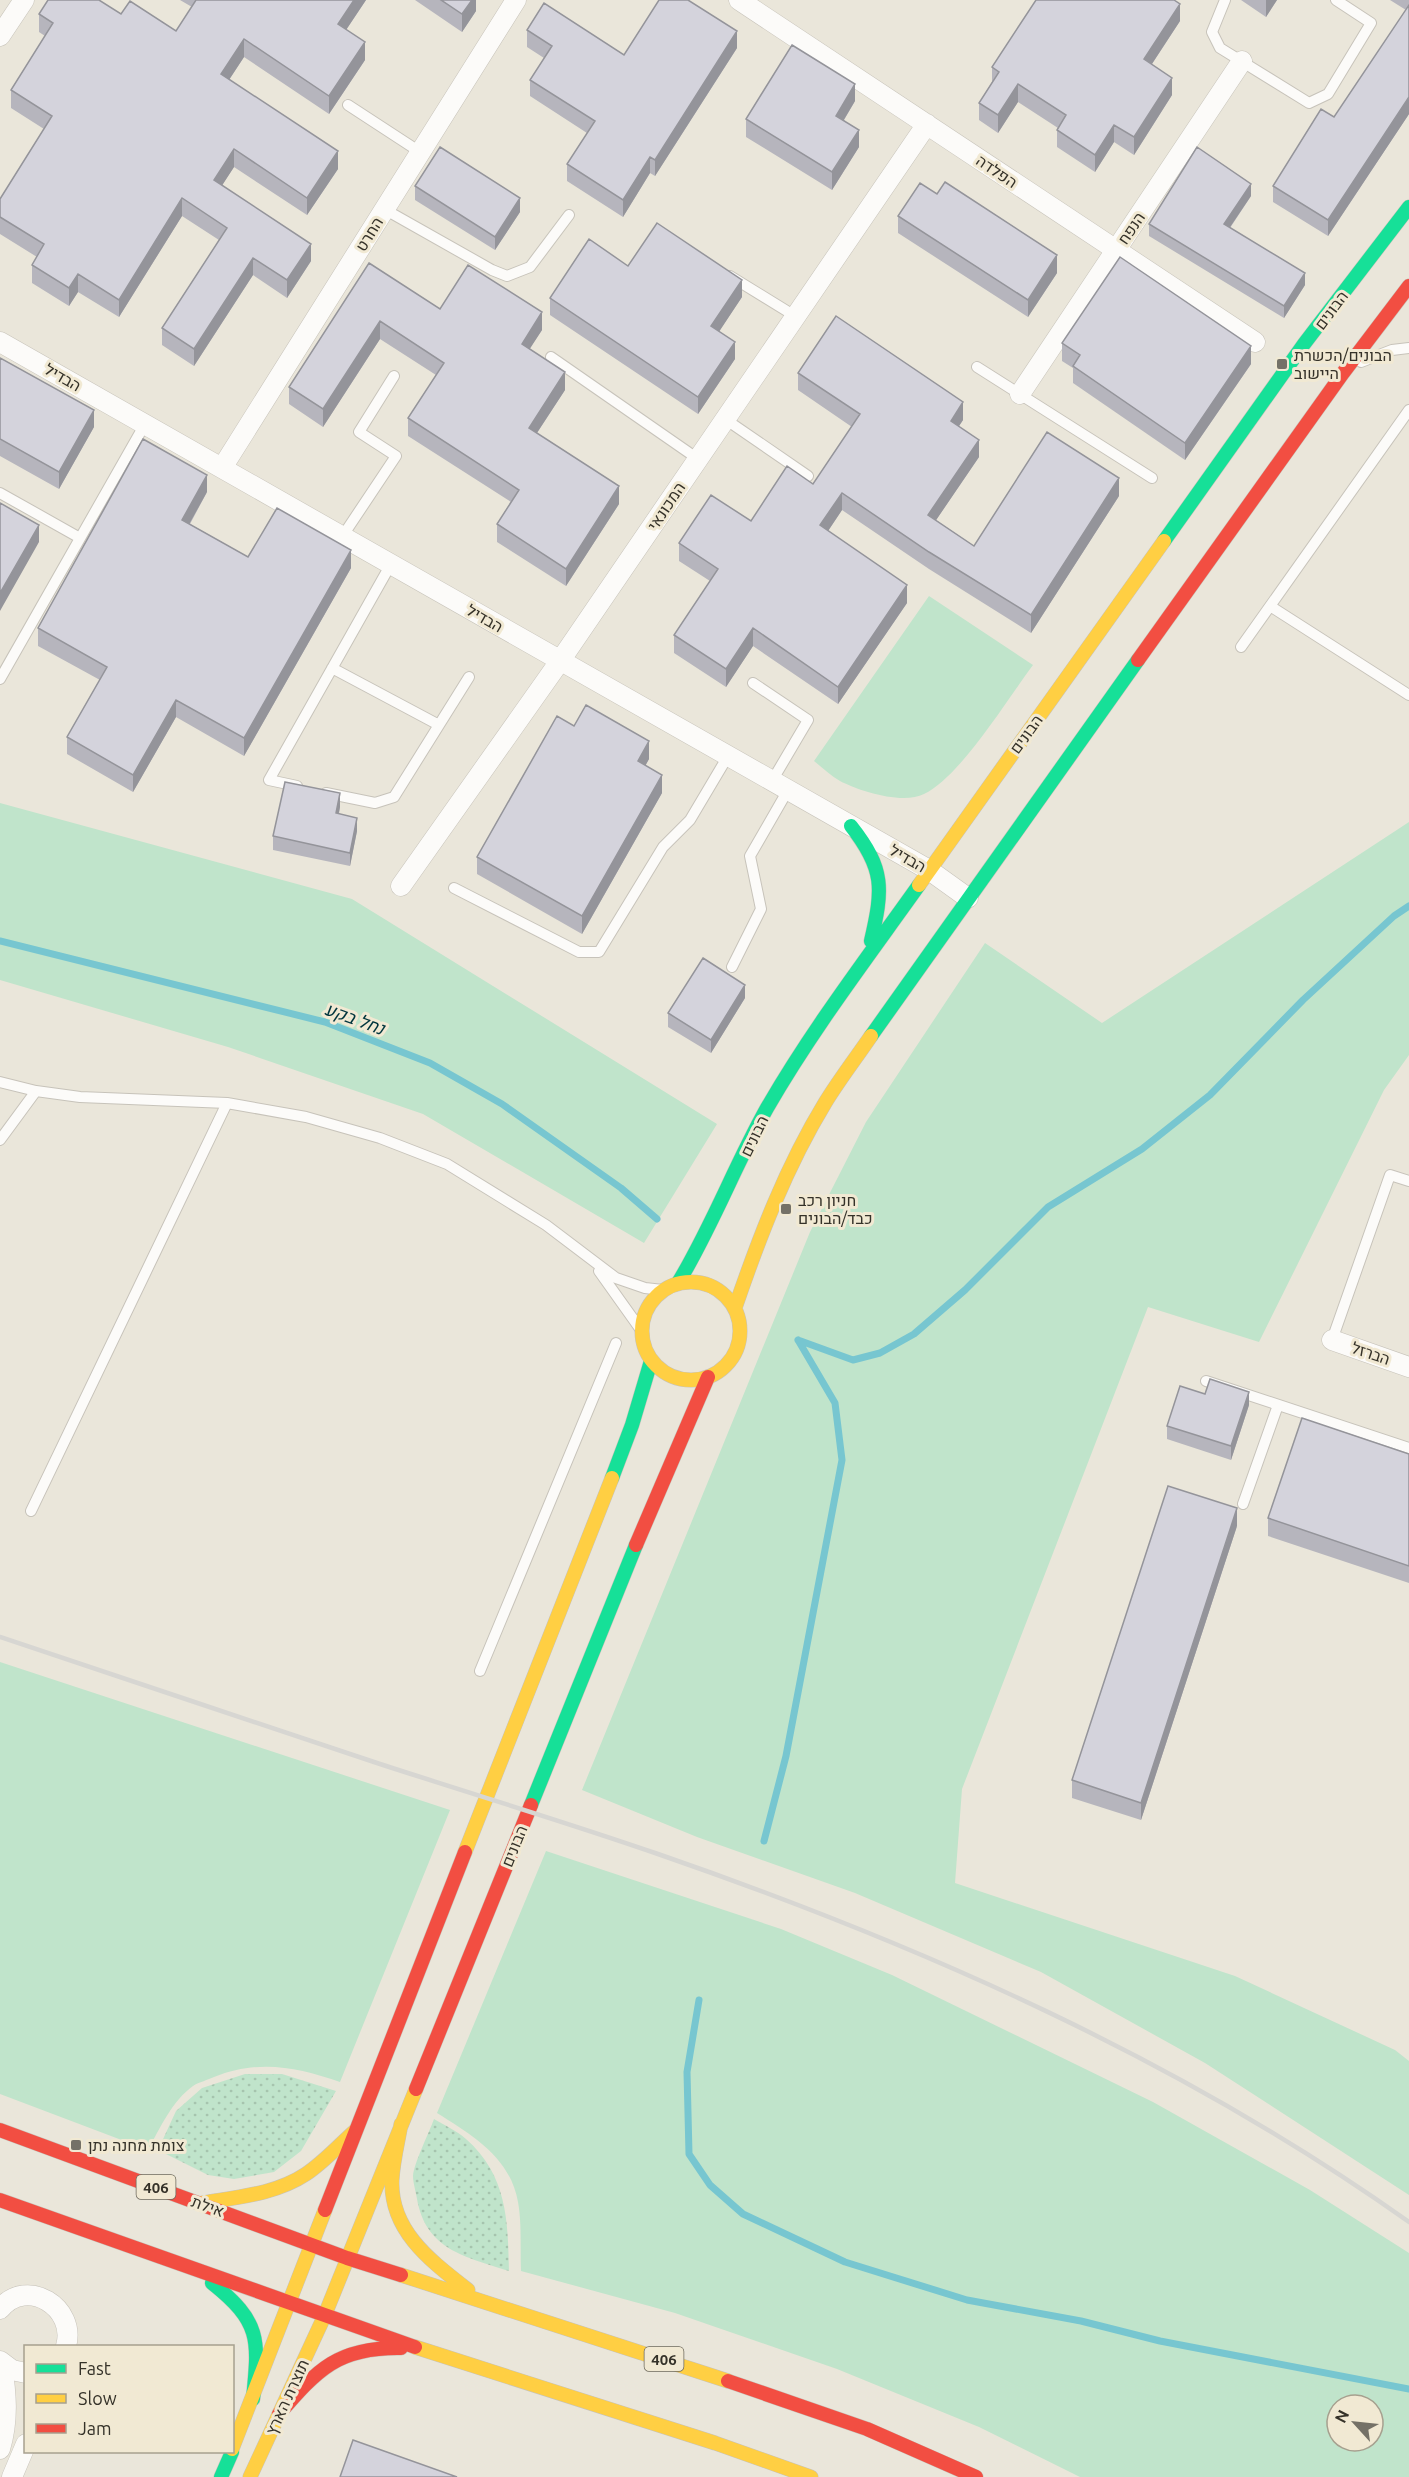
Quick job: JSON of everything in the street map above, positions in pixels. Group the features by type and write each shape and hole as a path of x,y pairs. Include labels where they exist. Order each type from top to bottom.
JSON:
{"street":[{"path":"0,36 24,0"},
{"name":"החרט","path":"222,468 516,0"},
{"name":"הפלדה","path":"740,0 1255,342"},
{"name":"הנפח","path":"1020,394 1242,61"},
{"name":"המכונאי","path":"401,886 560,661 927,124"},
{"name":"הבונים","path":"678,1283 700,1248 759,1124 784,1078 867,956 1304,344 1409,207"},
{"path":"735,1308 774,1204 801,1146 825,1103 968,898 1343,373 1409,286"},
{"name":"הבדיל","path":"0,342 929,870 968,898"},
{"path":"851,826 873,855 879,878 880,905 867,956"},
{"path":"694,1281 711,1285 725,1294 735,1308 740,1324 740,1341 733,1356 723,1369 708,1377 692,1381 676,1379 662,1372 651,1361 643,1346 641,1330 644,1315 652,1300 663,1290 678,1283 694,1281"},
{"name":"הברזל","path":"1332,1340 1409,1367"},
{"path":"289,2306 355,2131 604,1501 632,1425 651,1361"},
{"name":"הבונים","path":"324,2317 651,1508 708,1377"},
{"path":"402,2124 392,2188 396,2212 407,2237 424,2255 485,2304"},
{"name":"אילת","path":"0,2130 347,2258"},
{"path":"201,2203 284,2186 306,2173 355,2131"},
{"path":"0,2200 289,2306 690,2435 811,2477"},
{"name":"406","path":"347,2258 783,2399 867,2429 976,2477"},
{"path":"194,2271 236,2301 255,2330 257,2356 253,2399"},
{"path":"0,2309 15,2298 28,2295 41,2297 53,2303 62,2313 67,2325 66,2345"},
{"name":"תוצרת הארץ","path":"234,2445 289,2306"},
{"name":"תוצרת הארץ","path":"250,2477 324,2317"},
{"path":"279,2414 314,2374 342,2356 377,2346 422,2350"},
{"path":"1,2362 12,2370 24,2373"},
{"path":"0,2449 6,2431 8,2403 1,2362"},
{"path":"12,2477 24,2449"},
{"name":"תוצרת הארץ","path":"221,2477 231,2453"}],"lane":[{"path":"1224,0 1212,32 1220,48 1309,103 1328,94 1371,23 1335,0"},
{"path":"348,105 420,152"},
{"path":"384,209 492,270 507,276 530,267 569,215"},
{"path":"717,268 795,316"},
{"path":"1343,373 1364,360 1392,350 1409,348"},
{"path":"551,357 698,459"},
{"path":"976,367 1152,478"},
{"path":"342,537 396,456 359,432 394,376"},
{"path":"1241,647 1409,410"},
{"path":"725,419 808,476"},
{"path":"0,679 145,424"},
{"path":"0,493 80,538"},
{"path":"391,564 269,780 375,803 394,797 469,677"},
{"path":"1270,606 1409,695"},
{"path":"332,668 439,725"},
{"path":"732,967 761,909 750,856 808,720 753,683"},
{"path":"454,888 579,952 599,952 663,847 690,820 728,756"},
{"path":"0,1082 36,1091 80,1097 227,1103 306,1117 380,1138 447,1164 546,1225 610,1274 629,1284 663,1290"},
{"path":"0,1140 36,1091"},
{"path":"32,1511 227,1103"},
{"path":"1332,1340 1390,1175 1409,1181"},
{"path":"589,1259 623,1302 641,1330"},
{"path":"480,1671 616,1343"},
{"path":"1206,1381 1409,1448"},
{"path":"1243,1504 1278,1405"}],"green space":[{"path":"929,596 1033,665 967,755 938,785 924,794 905,798 881,795 848,785 833,777 814,761"},
{"path":"0,803 352,899 717,1124 644,1243 423,1114 228,1047 0,980"},
{"path":"1409,822 1409,1055 1384,1090 1259,1342 1148,1307 962,1789 955,1883 1235,1976 1395,2050 1409,2061 1409,2195 1205,2063 1041,1972 855,1893 697,1837 582,1790 810,1232 866,1122 985,943 1102,1023"},
{"path":"0,1662 450,1810 340,2082 308,2072 278,2067 247,2068 214,2077 193,2086 179,2099 167,2115 148,2150 0,2094"},
{"path":"546,1851 781,1929 892,1975 1153,2102 1310,2190 1409,2253 1409,2477 1080,2477 979,2427 837,2369 675,2313 521,2271 519,2210 514,2186 507,2172 488,2149 437,2113"},
{"path":"245,2074 282,2074 336,2091 301,2151 274,2172 234,2179 208,2175 158,2150 176,2111 202,2088"},
{"path":"434,2119 466,2139 480,2153 490,2168 503,2199 508,2234 509,2271 463,2256 450,2249 429,2230 422,2216 413,2176"}],"building":[{"path":"48,0 99,0 121,14 130,1 176,31 196,0 354,0 338,24 365,42 329,96 244,39 221,74 338,151 307,198 234,149 214,180 311,244 287,280 253,258 194,349 162,328 227,228 182,198 119,300 78,274 69,288 32,265 44,244 0,217 0,199 52,116 11,90 53,23 39,14"},
{"path":"441,0 472,0 462,14"},
{"path":"659,0 688,0 737,31 655,160 650,157 623,200 567,164 595,121 530,80 552,46 527,30 544,3 624,55"},
{"path":"1036,0 1174,0 1180,4 1144,59 1172,78 1134,137 1114,125 1095,155 1057,130 1066,115 1018,84 998,115 979,103 999,72 992,67"},
{"path":"1409,5 1409,97 1328,220 1273,186 1321,109 1334,117"},
{"path":"792,45 855,84 836,116 859,130 832,172 746,119"},
{"path":"440,147 520,198 495,237 415,186"},
{"path":"1197,147 1251,184 1224,224 1305,273 1284,306 1149,224"},
{"path":"945,182 1057,255 1028,300 898,216 920,183 937,194"},
{"path":"657,223 742,280 711,326 735,342 698,397 550,298 589,239 628,266"},
{"path":"1120,257 1251,346 1185,443 1073,366 1080,355 1062,343"},
{"path":"369,263 440,309 468,265 542,312 522,344 565,372 529,428 619,486 566,569 497,524 519,490 408,418 444,363 380,321 323,409 289,387"},
{"path":"836,316 963,402 951,421 979,440 928,515 974,546 1047,432 1119,478 1031,615 929,552 842,493 820,525 907,585 838,687 753,628 726,669 674,635 718,569 679,543 711,495 751,521 787,466 813,484 860,414 798,373"},
{"path":"0,358 94,410 59,472 0,439"},
{"path":"143,439 207,475 182,520 248,557 277,508 351,550 244,738 176,700 133,775 67,737 107,667 38,628"},
{"path":"0,503 39,525 0,593"},
{"path":"586,705 649,741 638,761 662,775 582,916 477,857 557,716 574,726"},
{"path":"285,782 340,793 336,813 357,818 350,853 273,836"},
{"path":"703,958 745,985 711,1040 668,1013"},
{"path":"1210,1379 1249,1392 1231,1446 1167,1426 1180,1386 1205,1394"},
{"path":"1302,1418 1409,1454 1409,1566 1268,1518"},
{"path":"1168,1486 1237,1508 1141,1803 1072,1780"},
{"path":"353,2440 457,2477 340,2477"}],"waterway":[{"path":"798,1340 853,1360 880,1353 914,1334 965,1290 1048,1207 1142,1149 1210,1095 1303,1000 1394,916 1409,906"},
{"name":"נחל בקע","path":"0,941 325,1022 430,1063 502,1104 621,1188 657,1219"},
{"path":"764,1841 786,1756 842,1460 835,1403 798,1340"},
{"path":"699,2000 687,2072 689,2154 710,2185 743,2214 845,2262 967,2300 1081,2321 1160,2341 1409,2389"}],"railway":[{"path":"0,1637 380,1764 623,1842 756,1889 854,1927 1047,2011 1141,2058 1322,2163 1409,2222"}],"traffic: fast":[{"path":"1164,541 1304,344 1409,207"},
{"path":"871,1036 1138,660"},
{"path":"851,826 870,855 878,880 878,907 871,941"},
{"path":"678,1283 702,1240 755,1130 784,1079 840,995 919,885"},
{"path":"612,1478 632,1425 651,1361"},
{"path":"531,1805 636,1545"},
{"path":"212,2283 240,2309 253,2333 256,2346 253,2399"},
{"path":"221,2477 232,2453"}],"traffic: slow":[{"path":"919,885 1164,541"},
{"path":"735,1308 764,1229 798,1152 830,1094 871,1036"},
{"path":"691,1282 710,1285 726,1296 737,1312 740,1331 737,1350 726,1366 710,1377 691,1380 672,1377 656,1366 645,1350 642,1331 645,1312 656,1296 672,1285 691,1282"},
{"path":"465,1852 612,1478"},
{"path":"250,2477 324,2317 416,2089"},
{"path":"401,2124 392,2180 393,2198 398,2215 405,2230 427,2256 468,2290"},
{"path":"203,2203 256,2194 294,2181 319,2164 355,2131"},
{"path":"234,2444 325,2210"},
{"path":"401,2275 728,2381"},
{"path":"415,2347 715,2443 811,2477"}],"traffic: jam":[{"path":"1138,660 1343,373 1409,286"},
{"path":"636,1545 708,1377"},
{"path":"416,2089 531,1805"},
{"path":"325,2210 465,1852"},
{"path":"0,2130 347,2258 401,2275"},
{"path":"0,2200 415,2347"},
{"path":"279,2414 318,2373 331,2364 361,2352 401,2348"},
{"path":"728,2381 867,2429 976,2477"}],"place":[{"name":"הבונים/הכשרת היישוב","path":"1282,364"},
{"name":"חניון רכב כבד/הבונים","path":"786,1209"},
{"name":"צומת מחנה נתן","path":"76,2145"}]}
